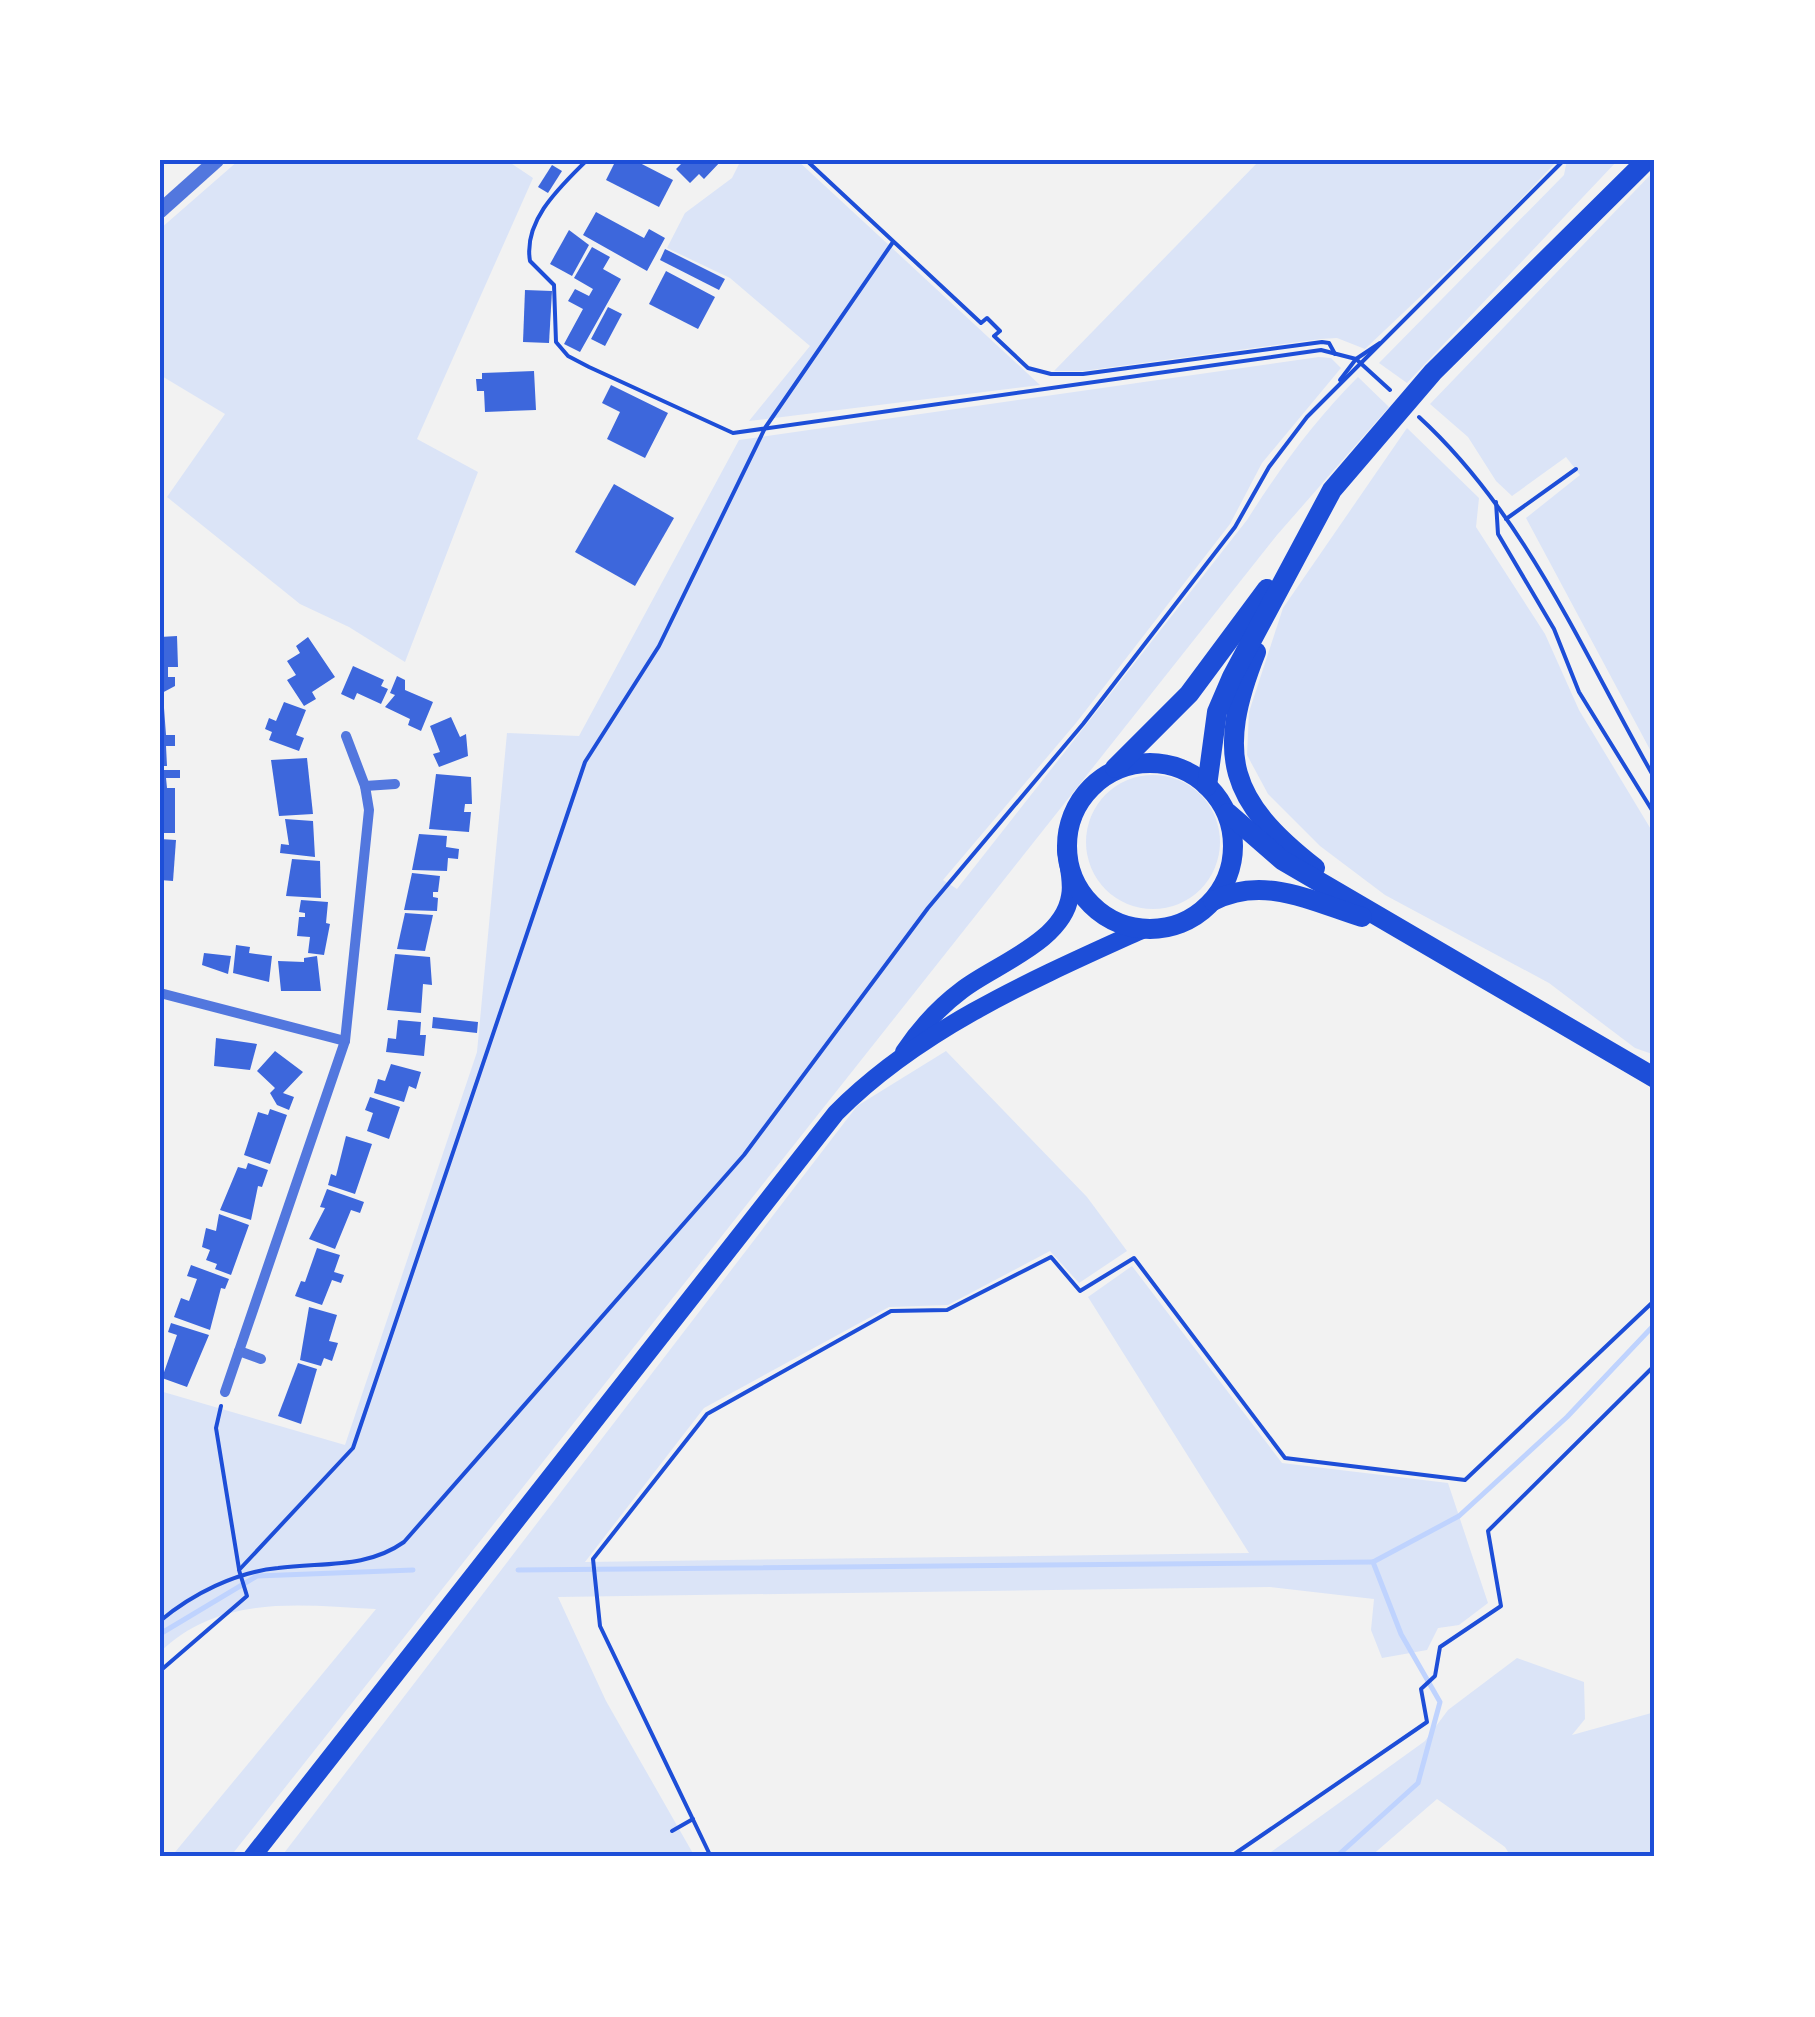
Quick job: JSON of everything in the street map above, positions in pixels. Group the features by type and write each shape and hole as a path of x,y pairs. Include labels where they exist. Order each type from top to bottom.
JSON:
{"highway":[{"path":"1207,786 1217,712 1332,490 1393,416 1647,160"},
{"path":"1294,558 1189,694 1077,806 1066,850 1073,880 1090,904 1115,922 1144,930 1169,927 1192,918 1236,889 1275,890 1397,929"},
{"path":"1294,558 1252,662 1237,715 1232,752 1240,789 1264,825 1397,929"},
{"path":"1110,773 1134,765 1160,764 1186,771 1207,786 1224,808 1282,860 1579,1030 1655,1078"},
{"path":"1212,902 1226,881 1232,857 1232,832 1224,808"}],"main road":[{"path":"252,1857 836,1114 900,1056 922,1025 962,990 1050,931 1063,916 1071,895 1066,850"},
{"path":"900,1056 1040,977 1144,930"}],"street":[{"path":"161,210 217,160"},
{"path":"225,1392 345,1041 367,828 366,786 346,736"},
{"path":"366,786 396,784"},
{"path":"160,993 345,1041"},
{"path":"239,1351 261,1359"}],"path":[{"path":"587,160 548,202 530,235 530,261 554,285 557,294 556,342 568,356 732,433 1302,353 1335,354 1359,360 1370,371"},
{"path":"806,160 981,323 987,318 1000,331 994,336 1028,368 1083,374 1322,342 1329,343 1335,354"},
{"path":"160,1622 204,1591 240,1579 275,1568 361,1562 383,1557 404,1542 744,1155 928,908 1083,724 1234,527 1269,467 1307,417 1359,360 1388,338 1564,160"},
{"path":"239,1570 353,1448 585,762 659,646 766,428 893,242"},
{"path":"1458,452 1506,518 1655,780"},
{"path":"1506,518 1576,469"},
{"path":"1496,502 1498,534 1554,629 1578,692 1655,815"},
{"path":"711,1857 600,1626 593,1584 593,1559 707,1414 891,1311 948,1310 1051,1257 1080,1290 1134,1258 1285,1458 1465,1480 1655,1300"},
{"path":"1230,1857 1427,1722 1421,1688 1435,1676 1440,1647 1502,1606 1488,1531 1655,1366"},
{"path":"160,1671 246,1596 216,1428 225,1392"},
{"path":"672,1831 692,1818"}],"shaded area":[{"path":"239,160 506,160 533,178 417,439 478,472 405,662 349,627 300,604 167,497 225,414 160,375 160,229"},
{"path":"741,160 797,160 1040,385 749,421 810,346 730,278 667,248 685,213 732,178"},
{"path":"1260,160 1558,160 1497,224 1365,349 1337,338 1321,339 1083,371 1054,371"},
{"path":"1567,160 1618,160 1407,383 1379,363 1564,175"},
{"path":"1655,170 1655,759 1526,518 1580,475 1566,457 1512,496 1496,481 1468,437 1430,404"},
{"path":"1331,358 1341,368 1262,463 1230,524 1076,723 943,880 957,889 1247,520 1298,446 1358,377 1389,407 1277,535 230,1857 171,1857 376,1609 289,1606 234,1612 183,1633 160,1652 160,1391 345,1445 477,1052 507,733 579,736 739,440"},
{"path":"1407,428 1479,498 1476,527 1545,634 1579,710 1655,836 1655,1055 1635,1048 1549,983 1385,895 1320,846 1268,794 1247,755 1249,712 1283,608"},
{"path":"1153,775 1179,780 1200,795 1215,816 1220,842 1215,868 1200,889 1179,904 1153,909 1127,904 1106,889 1091,868 1086,842 1091,816 1106,795 1127,780"},
{"path":"946,1051 1087,1197 1127,1251 1079,1283 1050,1251 948,1305 889,1307 704,1408 585,1562 1249,1553 1088,1297 1132,1266 1282,1463 1448,1483 1488,1603 1459,1625 1438,1628 1427,1650 1382,1658 1371,1630 1374,1599 1270,1587 558,1597 606,1701 695,1857 281,1857 857,1106"},
{"path":"1517,1658 1584,1682 1585,1719 1572,1735 1655,1712 1655,1857 1511,1857 1505,1847 1437,1799 1370,1857 1264,1857 1425,1741 1448,1710"}],"building":[{"path":"616,160 634,160 673,180 659,207 606,180"},
{"path":"685,160 722,160 704,179 699,174 690,183 676,169"},
{"path":"552,165 562,171 548,193 538,187"},
{"path":"596,212 644,238 649,229 665,238 647,271 583,235"},
{"path":"569,230 589,245 572,276 550,264"},
{"path":"592,247 610,257 603,269 621,279 580,352 564,344 583,309 568,301 575,289 589,296 593,289 574,278"},
{"path":"665,249 725,279 719,290 660,260"},
{"path":"666,271 715,297 698,329 649,304"},
{"path":"525,290 552,291 549,343 523,342"},
{"path":"608,307 622,314 605,346 591,339"},
{"path":"534,371 536,410 485,412 484,391 477,391 476,379 482,379 482,373"},
{"path":"611,385 668,413 645,458 607,439 620,412 602,403"},
{"path":"614,484 674,518 635,586 575,552"},
{"path":"177,636 178,667 168,667 168,677 175,677 175,686 160,694 160,637"},
{"path":"308,637 335,677 312,692 316,699 304,706 287,680 296,675 287,661 300,653 296,646"},
{"path":"353,666 384,680 381,686 388,689 381,704 357,693 354,700 341,694"},
{"path":"397,676 405,680 405,690 433,702 421,731 408,725 410,719 385,707 395,695 390,693"},
{"path":"284,702 306,710 296,735 304,738 299,751 269,740 272,732 265,729 269,718 276,721"},
{"path":"164,708 166,735 175,735 175,746 166,746 167,766 160,766 160,709"},
{"path":"451,717 460,737 466,734 468,756 439,767 433,754 440,752 430,726"},
{"path":"307,758 313,814 279,816 271,760"},
{"path":"160,770 180,770 180,778 166,778 167,788 175,788 175,833 160,833"},
{"path":"436,774 471,777 472,804 465,804 464,812 471,812 469,832 429,829"},
{"path":"285,819 313,821 315,857 280,853 281,844 289,845"},
{"path":"419,834 447,836 446,847 459,849 458,859 448,858 447,871 412,870"},
{"path":"160,839 176,840 173,881 160,880"},
{"path":"292,859 320,861 321,898 286,896"},
{"path":"412,873 440,876 438,892 433,892 433,897 438,898 437,911 404,910"},
{"path":"301,900 328,902 326,923 330,924 324,955 308,953 310,937 297,936 299,917 305,917 305,913 299,912"},
{"path":"405,913 433,915 425,951 397,949"},
{"path":"236,945 250,947 249,953 272,956 269,982 233,973"},
{"path":"204,953 231,956 228,974 202,965"},
{"path":"395,954 430,957 432,985 423,984 421,1013 387,1010"},
{"path":"317,956 321,991 281,991 278,961 304,962 304,958"},
{"path":"433,1017 478,1022 477,1033 432,1028"},
{"path":"398,1020 421,1022 420,1035 426,1035 424,1056 386,1052 388,1038 396,1039"},
{"path":"216,1038 257,1044 250,1070 214,1066"},
{"path":"275,1051 303,1072 283,1093 294,1097 289,1110 277,1105 270,1093 275,1088 257,1071"},
{"path":"391,1064 421,1072 416,1089 409,1086 404,1102 374,1093 378,1079 385,1081"},
{"path":"370,1097 400,1107 389,1139 367,1131 373,1113 365,1110"},
{"path":"270,1109 287,1115 270,1164 244,1155 258,1112 268,1115"},
{"path":"346,1136 372,1144 355,1194 328,1185 331,1174 336,1176"},
{"path":"248,1163 268,1170 262,1187 258,1186 251,1220 220,1210 238,1167 246,1169"},
{"path":"327,1189 364,1202 360,1213 351,1210 335,1249 309,1239 325,1208 320,1207"},
{"path":"219,1214 249,1225 231,1275 215,1269 217,1264 206,1260 210,1250 202,1247 206,1228 216,1231"},
{"path":"317,1248 340,1255 334,1272 344,1275 341,1283 332,1280 322,1305 295,1296 301,1281 305,1282"},
{"path":"191,1265 229,1279 225,1289 221,1288 210,1330 174,1317 181,1298 189,1301 197,1279 187,1276"},
{"path":"309,1307 337,1315 329,1341 338,1343 332,1361 324,1358 321,1366 300,1360"},
{"path":"171,1323 209,1335 187,1387 162,1378 177,1335 168,1332"},
{"path":"298,1363 317,1369 301,1424 278,1416"}],"waterway":[{"path":"1336,1857 1418,1783 1440,1702 1401,1634 1373,1562 1459,1516 1567,1417 1655,1324"},
{"path":"518,1570 1373,1562"},
{"path":"160,1634 257,1576 413,1570"}]}
